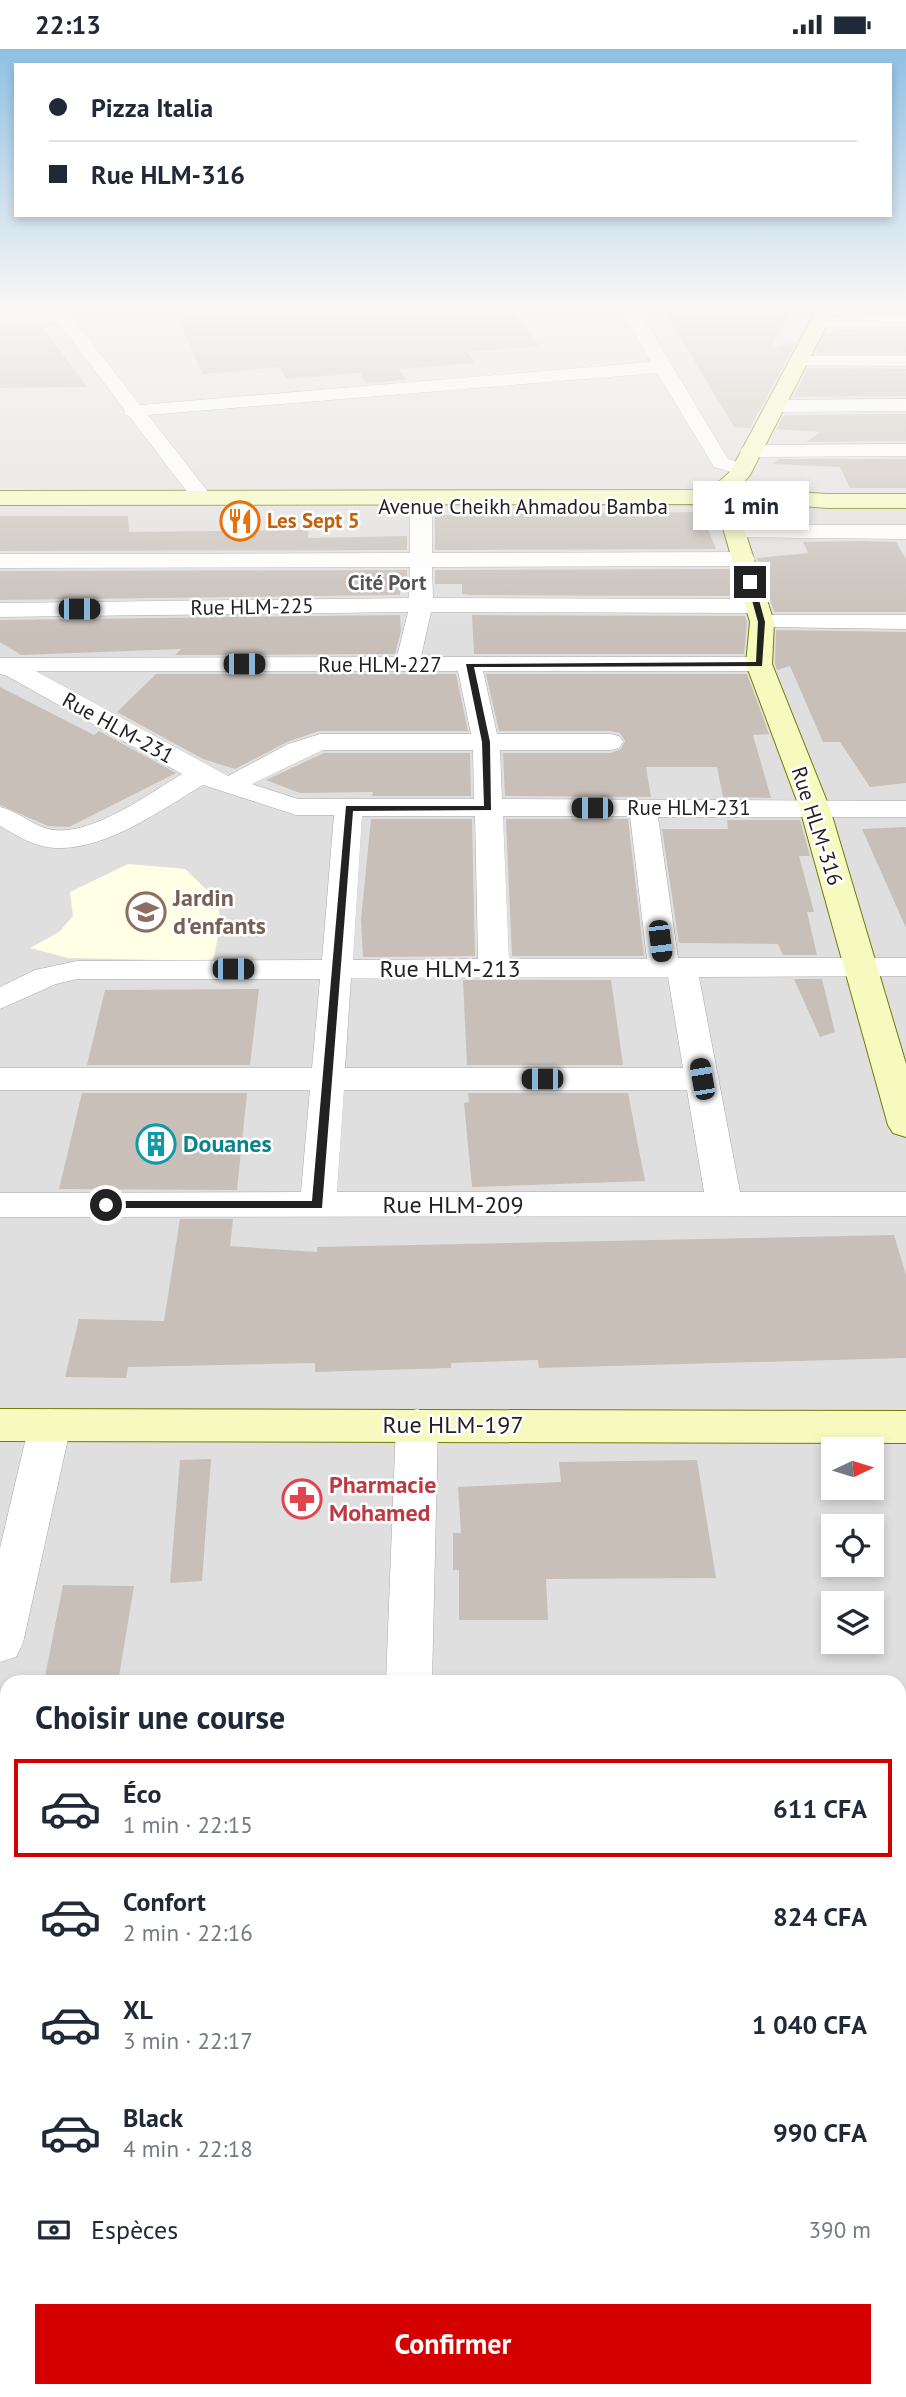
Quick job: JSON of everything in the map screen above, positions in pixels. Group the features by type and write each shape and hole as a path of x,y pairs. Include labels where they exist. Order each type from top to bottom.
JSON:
{"street":[{"path":"136,417 201,498"},
{"path":"691,417 721,463 744,465 906,450"},
{"path":"727,518 744,465 769,417"},
{"path":"700,432 760,432"},
{"path":"0,561 421,560 758,512 761,498 744,465"},
{"name":"Avenue Cheikh Ahmadou Bamba","path":"0,498 201,498 727,518"},
{"path":"727,518 761,498 906,501"},
{"path":"407,665 421,605 421,508"},
{"name":"Avenue Cheikh Ahmadou Bamba","path":"0,509 421,508 727,518"},
{"path":"727,518 906,532"},
{"name":"Rue HLM-316","path":"727,518 759,614 760,664 815,809 860,967 899,1076 906,1125"},
{"name":"Rue HLM-225","path":"0,610 421,605 759,614 906,622"},
{"name":"Rue HLM-227","path":"4,670 760,664"},
{"path":"469,665 486,742 494,968"},
{"name":"Rue HLM-231","path":"4,670 202,774 229,786 296,807 906,809"},
{"path":"229,786 297,750 320,742 610,742"},
{"path":"0,815 52,839 72,838 98,831 202,774"},
{"path":"318,1205 349,808"},
{"path":"643,808 673,968 702,1079 724,1204"},
{"name":"Rue HLM-213","path":"0,999 46,977 77,970 906,967"},
{"path":"0,1079 702,1079"},
{"name":"Rue HLM-209","path":"0,1205 906,1205"},
{"name":"Rue HLM-197","path":"0,1425 906,1427"},
{"path":"0,1643 50,1425"},
{"path":"409,1675 417,1425"}],"shaded area":[{"path":"0,417 906,417 906,1675 0,1675"},
{"name":"Jardin d'enfants","path":"128,864 185,869 208,891 219,908 220,927 213,961 68,958 30,948 59,932 73,916 70,892"}],"building":[{"path":"728,417 756,417 750,428 734,427"},
{"path":"783,417 906,417 906,441 806,442 821,432 776,429"},
{"path":"779,459 906,459 906,488 850,488 840,467 772,464"},
{"path":"701,512 716,549 435,550 435,515"},
{"path":"0,516 128,516 129,532 309,530 308,538 407,536 407,550 0,551"},
{"path":"803,542 896,542 906,559 906,612 774,612 757,558 808,553"},
{"path":"732,569 740,596 471,595 462,594 462,584 435,584 435,570"},
{"path":"407,570 407,584 400,585 400,595 0,600 0,571"},
{"path":"400,615 401,631 395,654 175,655 181,649 21,655 0,642 0,620"},
{"path":"472,615 745,616 747,622 744,654 474,654"},
{"path":"776,630 906,632 906,783 870,787 840,742 823,742 790,666 777,670"},
{"path":"156,674 456,674 468,731 319,731 287,742 235,769 203,759 117,712"},
{"path":"486,674 747,674 769,734 753,735 771,798 723,797 717,767 646,767 651,797 505,796 503,753 611,753 621,749 625,741 620,733 610,731 499,731"},
{"path":"0,687 94,735 99,731 176,773 69,827 48,826 0,805"},
{"path":"324,753 470,753 471,796 372,796 373,792 300,793 266,780"},
{"path":"371,819 472,819 475,956 363,957 361,920"},
{"path":"506,819 628,819 644,956 512,956"},
{"path":"727,820 800,820 810,856 799,856 814,912 807,912 817,955 783,955 778,944 679,943 662,829 728,829"},
{"path":"906,827 906,928 862,829"},
{"path":"794,979 822,979 835,1032 820,1037"},
{"path":"463,980 611,980 623,1065 467,1065"},
{"name":"Douanes","path":"259,989 250,1065 87,1065 105,990"},
{"name":"Douanes","path":"82,1093 247,1093 237,1190 59,1189"},
{"path":"468,1093 628,1093 645,1181 472,1187 464,1103 469,1102"},
{"path":"180,1219 233,1219 230,1246 317,1252 317,1247 894,1235 906,1275 906,1358 539,1368 538,1360 451,1363 451,1368 315,1372 315,1363 128,1367 126,1378 65,1377 79,1319 164,1321"},
{"path":"211,1459 202,1581 170,1583 180,1460"},
{"path":"697,1460 716,1578 546,1579 548,1620 459,1620 459,1570 453,1570 453,1533 461,1533 458,1487 561,1482 559,1462"},
{"path":"63,1585 134,1586 119,1675 45,1675"}],"place":[{"name":"Les Sept 5","path":"240,521"},
{"name":"Jardin d'enfants","path":"146,912"},
{"name":"Douanes","path":"156,1144"},
{"name":"Pharmacie Mohamed","path":"302,1499"}],"district":[{"name":"Cité Port","path":"387,583"}],"route":[{"path":"106,1205 318,1205 349,808 488,808 486,742 469,665 760,664 762,622 750,582"}]}
